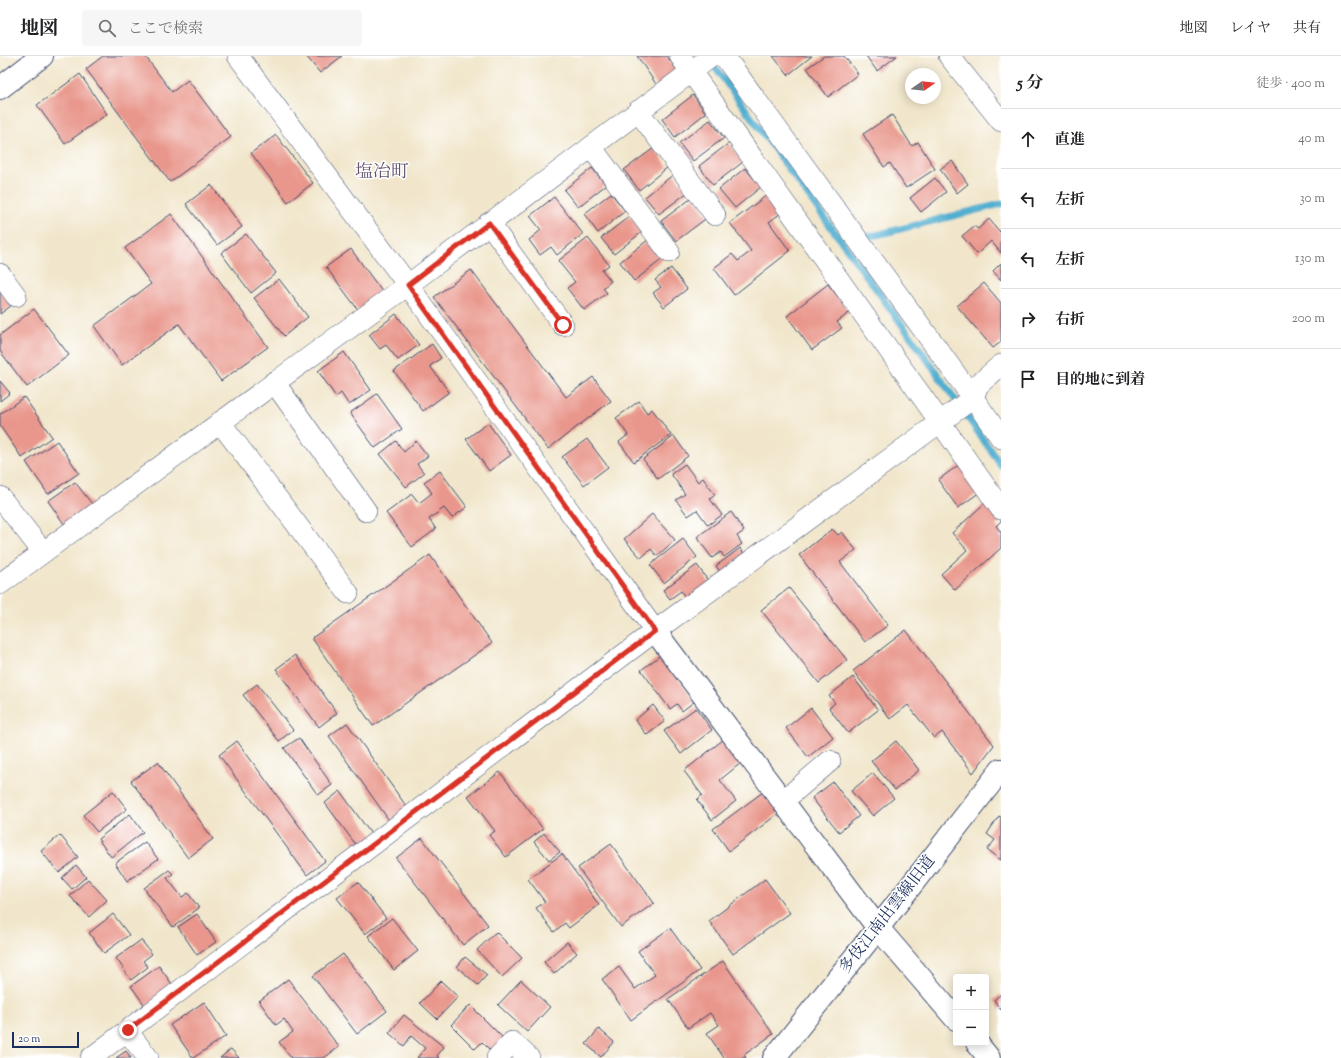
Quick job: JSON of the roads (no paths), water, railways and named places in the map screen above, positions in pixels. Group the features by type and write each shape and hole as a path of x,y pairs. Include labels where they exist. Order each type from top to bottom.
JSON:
{"street":[{"path":"0,88 42,56"},
{"path":"238,56 408,285 655,631 878,928 953,1016"},
{"path":"0,584 408,285 591,147 638,111 686,64 712,56"},
{"path":"724,56 1001,438"},
{"path":"949,56 1001,121"},
{"path":"686,64 1001,509"},
{"path":"638,111 715,215"},
{"path":"591,147 669,252"},
{"path":"489,223 563,325"},
{"path":"0,274 16,296"},
{"path":"91,1058 655,631 973,398 978,385 1001,365"},
{"path":"274,382 366,511"},
{"path":"220,422 348,593"},
{"path":"0,497 43,552"},
{"path":"782,801 830,761"},
{"name":"多伎江南出雲線旧道","path":"774,1058 878,928 1001,770"},
{"path":"128,1030 148,1058"},
{"path":"497,1058 512,1042 529,1058"},
{"path":"979,1046 989,1058"}],"waterway":[{"path":"709,59 924,355 1001,465"},
{"path":"860,239 1001,204"}],"district":[{"name":"塩冶町","path":"382,173"}]}
